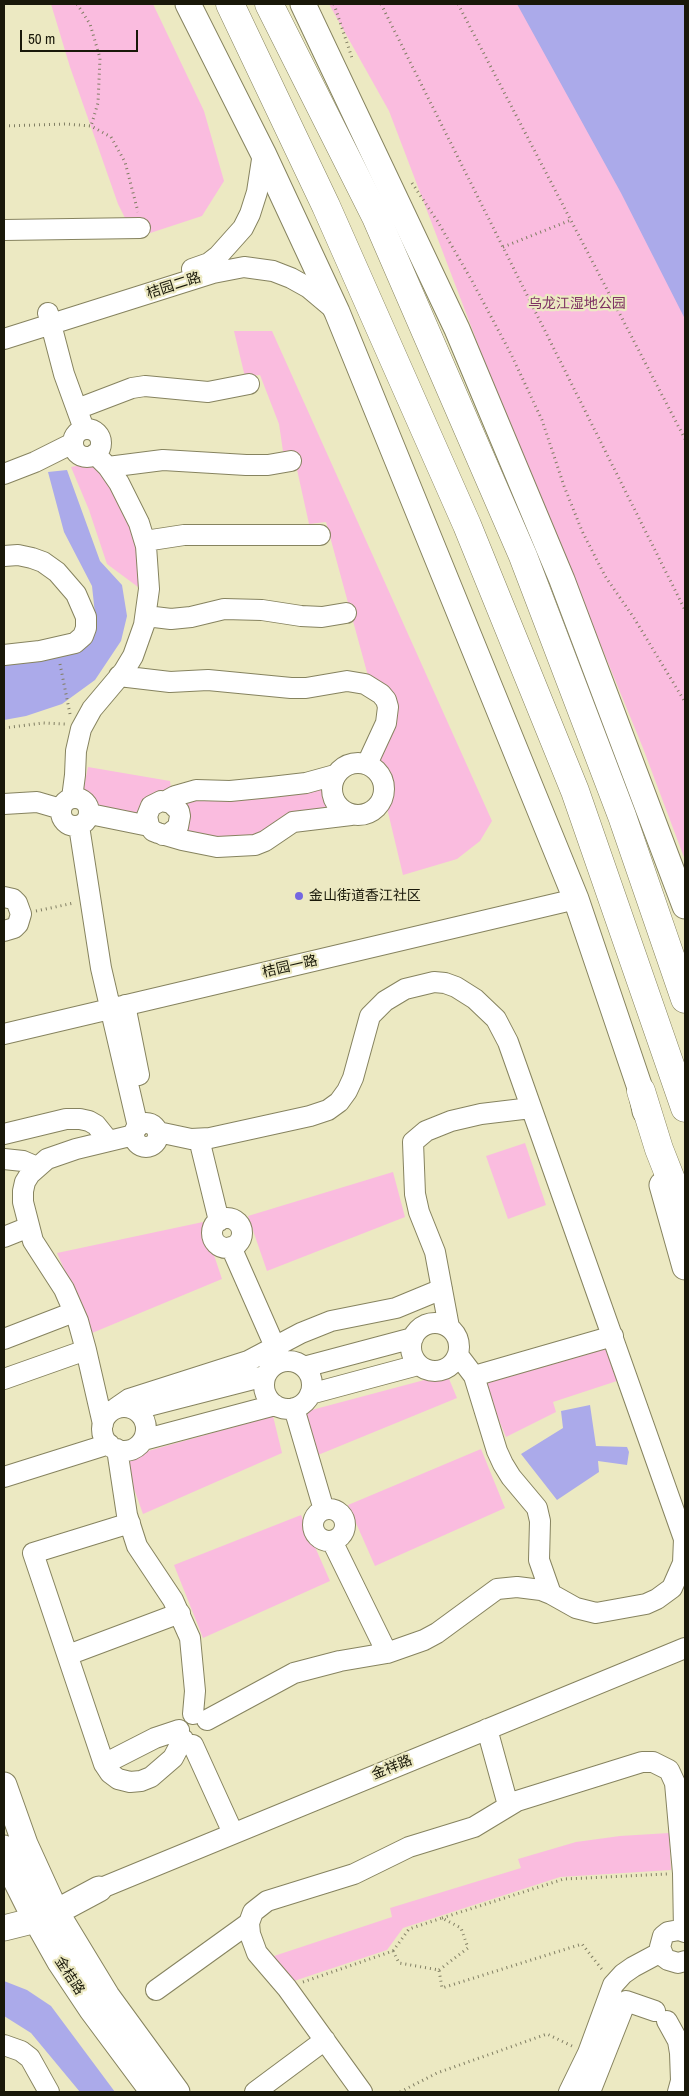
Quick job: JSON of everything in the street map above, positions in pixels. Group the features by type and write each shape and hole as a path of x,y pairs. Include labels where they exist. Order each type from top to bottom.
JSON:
{"highway":[{"path":"230,4 326,206 467,525 575,791 685,1107"},
{"path":"269,4 376,217 523,556 622,816 685,999"},
{"path":"641,1091 659,1149 685,1216"}],"main road":[{"path":"188,4 263,153 337,312 576,899 641,1091 662,1186 685,1267"},
{"path":"303,4 464,347 562,580 685,906"},
{"path":"4,1785 25,1844 43,1910 177,2092"},
{"name":"金桔路","path":"4,1848 43,1910 92,2010 146,2090"},
{"name":"金祥路","path":"4,1928 43,1910 99,1889"},
{"name":"金祥路","path":"4,1912 43,1910"}],"street":[{"name":"桔园二路","path":"4,339 49,319 182,273 209,262 218,256 236,238 250,214 257,192 263,153"},
{"path":"4,230 140,228"},
{"name":"桔园二路","path":"4,326 49,319 212,273 244,267 273,271 291,278 309,288 337,312"},
{"path":"49,319 64,374 77,409 79,436 76,451 83,456 101,461 163,460 246,465 268,465 290,461"},
{"path":"77,409 132,388 145,386 208,392 249,384"},
{"path":"4,474 42,459 79,436"},
{"path":"101,461 130,503 145,541 149,567 146,616 133,656 120,676 78,725 75,775 62,819 65,823 74,827 84,820 174,831 180,822 179,811 172,803 166,801"},
{"path":"145,541 184,535 320,535"},
{"path":"4,556 18,555 43,562 57,572 82,605 86,617 86,628 83,636 75,643 57,648 4,655"},
{"path":"146,616 172,619 191,617 224,609 262,610 322,617 346,613"},
{"path":"120,676 170,682 208,680 282,688 306,688 347,681 365,684 380,694 386,700 388,707 386,723 367,764"},
{"path":"349,764 367,764 380,776 384,784 384,793 376,808 360,816 351,815 293,822 265,841 245,847 217,847 199,844 156,830 147,821 148,811 156,803 196,790 230,791 306,783 335,775 349,764"},
{"path":"335,775 331,791 333,799 343,812 351,815"},
{"path":"4,804 37,802 66,804"},
{"path":"84,820 89,899 117,1007 145,1129"},
{"path":"4,897 13,899 17,903 21,914 18,924 14,928 4,931"},
{"name":"桔园一路","path":"4,1034 576,899"},
{"path":"103,1424 86,1350 74,1312 64,1289 38,1252 29,1227 23,1202 24,1182 37,1167 59,1154 145,1129 199,1139 222,1136 310,1116 333,1106 339,1102 353,1078 370,1016 378,1006 405,989 434,982 445,983 456,987 475,999 496,1018 508,1042 682,1528 685,1551 683,1563 672,1588 657,1599 638,1606 596,1613 576,1608 551,1594 516,1587 497,1590 438,1633 405,1648 294,1672 200,1717 182,1720 185,1738 233,1833"},
{"path":"531,1108 481,1114 451,1121 426,1131 413,1142 412,1149 415,1194 419,1212 435,1252 449,1327 458,1340 458,1355 474,1376 497,1451 503,1464 510,1477 538,1508 540,1521 539,1560 551,1594"},
{"path":"4,1134 66,1119 80,1119 96,1125 108,1140"},
{"path":"143,1440 304,1402 310,1394 312,1381 304,1367 279,1355 232,1247 218,1245 212,1237 213,1228 219,1221 199,1139"},
{"path":"4,1159 22,1161 37,1167"},
{"path":"4,1237 29,1227"},
{"path":"104,1764 155,1738 185,1738 201,1744 209,1737 210,1727 200,1717 195,1692 190,1638 180,1613 137,1546 113,1447 102,1432 105,1418 125,1409 265,1376 275,1366 279,1355 301,1333 331,1321 396,1308 442,1289"},
{"path":"4,1339 74,1312"},
{"path":"418,1365 411,1350 413,1338 419,1329 426,1324 434,1323 449,1327"},
{"path":"474,1376 613,1336"},
{"path":"304,1367 413,1338"},
{"path":"4,1379 86,1350"},
{"path":"125,1409 129,1399 248,1361 279,1355"},
{"path":"310,1394 418,1365 433,1371 441,1370 448,1368 458,1355"},
{"path":"265,1376 266,1393 285,1406 324,1510 319,1513 313,1522 314,1532 322,1540 332,1541 387,1653"},
{"path":"4,1477 113,1447 129,1450 136,1447 143,1440 146,1429 145,1422 142,1416 125,1409"},
{"path":"130,1523 33,1553 104,1764 110,1773 118,1779 130,1782 141,1781 160,1770 173,1758 185,1738"},
{"path":"68,1655 180,1613"},
{"name":"金祥路","path":"99,1889 685,1648"},
{"path":"487,1729 508,1805"},
{"path":"362,2092 287,1988 257,1953 250,1934 250,1923 253,1912 267,1901 354,1874 408,1847 474,1827 508,1805 642,1762 653,1762 669,1770 675,1783 684,1873 685,1932 673,1930 668,1932 661,1942 661,1952 664,1957 672,1962 685,1961"},
{"path":"156,1990 250,1923"},
{"path":"590,2092 596,2048 613,1985 633,1967 661,1952"},
{"path":"569,2092 626,2001 661,2016 678,2041 681,2081 678,2092"},
{"path":"255,2092 325,2040"},
{"path":"4,2045 21,2051 30,2058 49,2092"}],"path":[{"path":"77,4 90,24 100,58 98,104 91,126"},
{"path":"334,4 353,60"},
{"path":"381,4 685,610"},
{"path":"458,4 685,439"},
{"path":"4,126 66,124 91,126 111,136 125,162 134,193 140,228"},
{"path":"408,178 438,222 472,280 511,354 542,420 564,486 582,531 605,576 634,618 685,702"},
{"path":"503,247 571,220"},
{"path":"4,728 43,723 78,725 57,648"},
{"path":"21,914 89,899"},
{"path":"287,1988 393,1951 409,1929 564,1879 684,1873"},
{"path":"393,1951 399,1963 439,1970 468,1948 462,1928 442,1918"},
{"path":"439,1970 442,1988 582,1944 613,1985"},
{"path":"400,2092 437,2074 547,2034 596,2048"}],"green space":[{"path":"51,4 153,4 204,111 224,181 202,216 135,238 118,204 70,67"},
{"name":"乌龙江湿地公园","path":"329,4 535,4 685,284 685,860 643,748 487,368 389,111"},
{"path":"234,331 272,331 492,821 480,841 457,859 403,875 387,808 389,804 389,785 387,774 378,766 378,758 396,718 368,676 326,522 309,524 294,456 284,458 279,424 260,375 245,377"},
{"path":"91,463 111,479 136,536 140,564 138,587 107,564 89,510 71,467"},
{"path":"88,767 170,781 171,789 142,819 94,808 91,799 82,795"},
{"path":"329,782 327,795 331,809 265,834 229,842 186,832 178,802"},
{"path":"525,1143 546,1205 508,1219 486,1156"},
{"path":"393,1172 405,1217 267,1271 248,1216"},
{"path":"203,1222 222,1279 92,1333 57,1253"},
{"path":"611,1344 623,1379 553,1402 556,1412 506,1437 483,1382"},
{"path":"447,1374 457,1398 318,1455 304,1412"},
{"path":"273,1416 282,1453 143,1514 123,1458"},
{"path":"481,1449 505,1508 375,1566 348,1505"},
{"path":"301,1515 330,1581 203,1638 174,1565"},
{"path":"669,1833 671,1870 560,1877 403,1928 387,1950 288,1983 271,1957 392,1917 390,1908 521,1868 518,1859 576,1842 620,1836"}],"water":[{"path":"517,4 685,4 685,319 621,193"},
{"path":"67,470 100,561 122,585 127,616 121,641 95,680 62,704 26,716 4,720 4,664 87,640 95,614 92,586 64,532 48,472"},
{"path":"590,1405 596,1446 627,1447 629,1452 627,1465 598,1461 599,1472 557,1500 521,1454 563,1428 561,1411"},
{"path":"4,1981 27,1990 51,2006 115,2092 80,2092 31,2033 4,2016"}],"place":[{"name":"金山街道香江社区","path":"299,896"}]}
